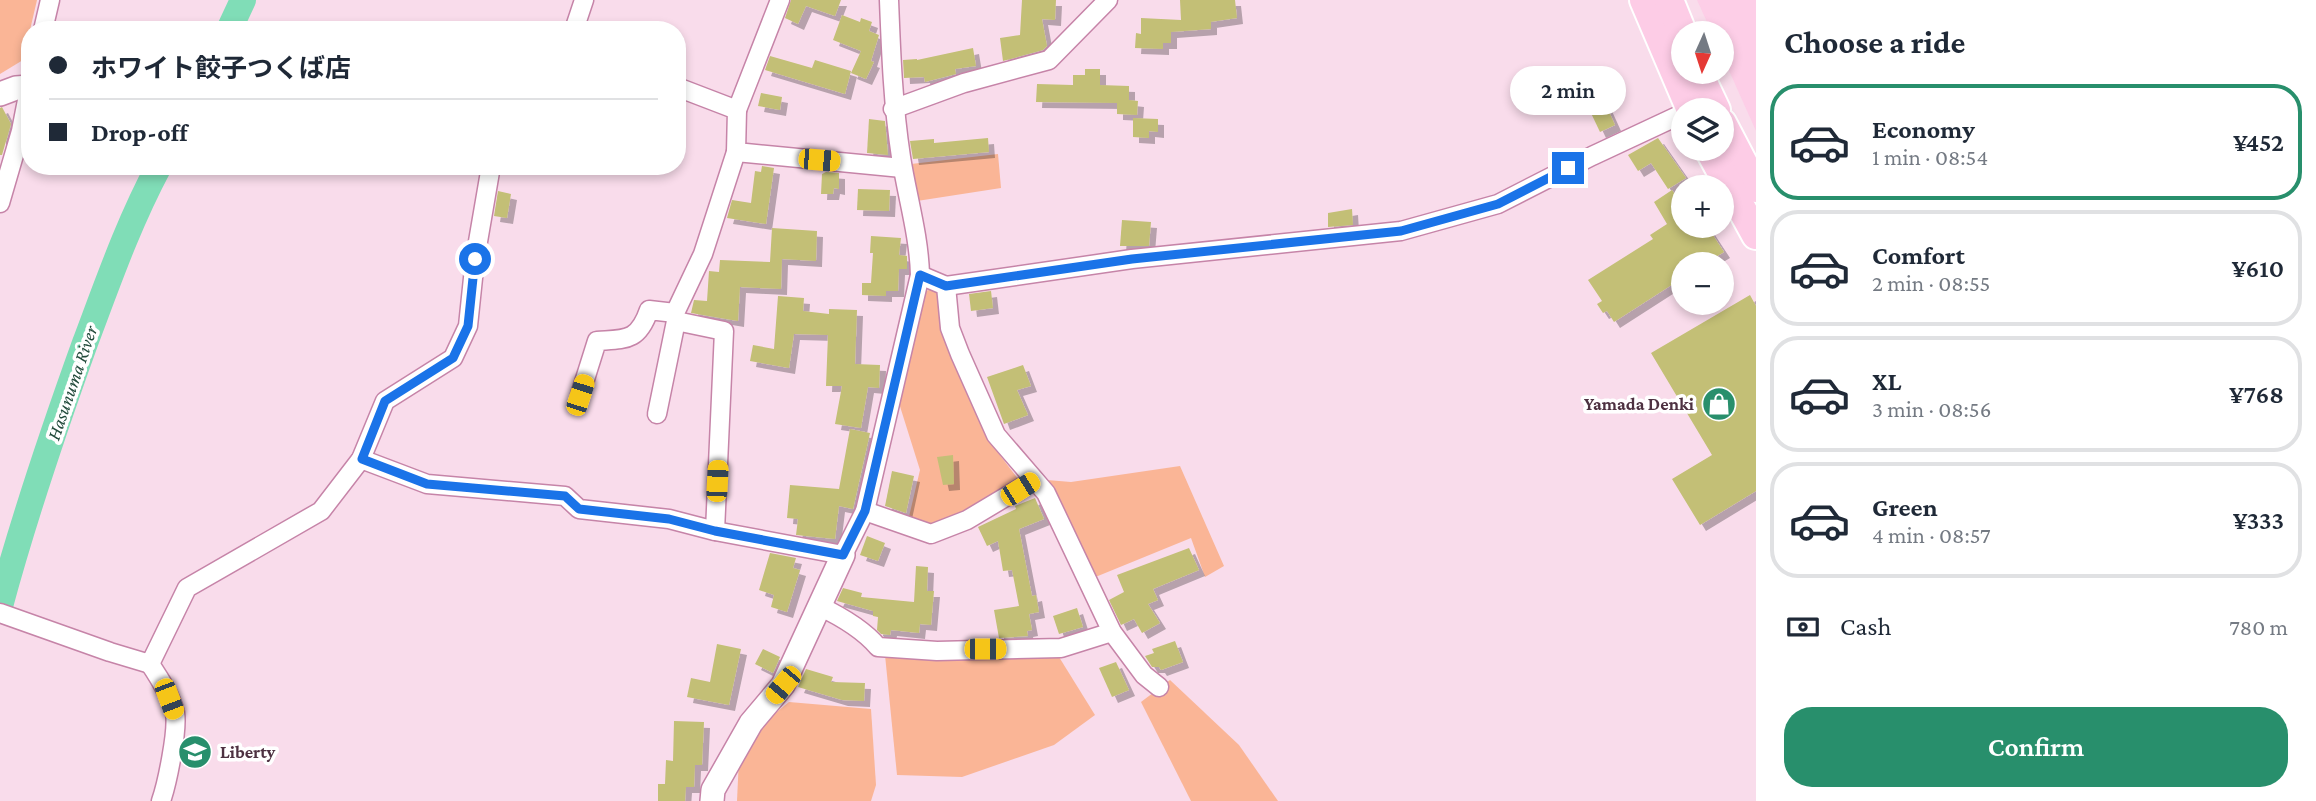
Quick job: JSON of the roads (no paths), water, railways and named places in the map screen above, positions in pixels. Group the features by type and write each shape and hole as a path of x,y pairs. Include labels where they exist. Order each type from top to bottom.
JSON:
{"main road":[{"path":"1644,0 1685,98"},
{"path":"1669,0 1678,21"},
{"path":"1734,146 1756,188"},
{"path":"1716,161 1756,235"}],"street":[{"path":"45,21 50,0"},
{"path":"577,21 584,0"},
{"path":"657,414 676,317 703,254 736,152 737,110 780,0"},
{"path":"712,801 713,790 751,723 783,685 865,511 920,275 920,252 902,169 893,109 889,0"},
{"path":"893,109 964,83 1049,60 1108,0"},
{"path":"0,94 21,87"},
{"path":"686,90 737,110"},
{"path":"920,275 946,286 1132,259 1401,231 1498,204 1671,119"},
{"path":"0,203 21,131"},
{"path":"736,152 902,169"},
{"path":"150,664 187,588 321,511 362,459 385,401 453,358 468,326 475,259 489,175"},
{"path":"946,286 950,328 996,435 1045,494 1112,632 1144,675 1159,687"},
{"path":"580,395 597,341 625,341 635,334 649,310 724,331 715,531"},
{"path":"362,459 427,484 565,496 579,509 669,519 715,531 843,555"},
{"path":"865,511 931,534 967,520 1034,480"},
{"path":"819,606 870,638 878,647 937,651 1061,648 1112,632"},
{"path":"6,615 150,664 163,683 175,715 167,783 161,801"}],"waterway":[{"name":"Hasunuma River","path":"233,21 243,0"},
{"name":"Hasunuma River","path":"0,606 40,473 85,343 128,231 154,175"}],"place":[{"name":"Yamada Denki","path":"1719,404"},
{"name":"Liberty","path":"195,752"}]}
